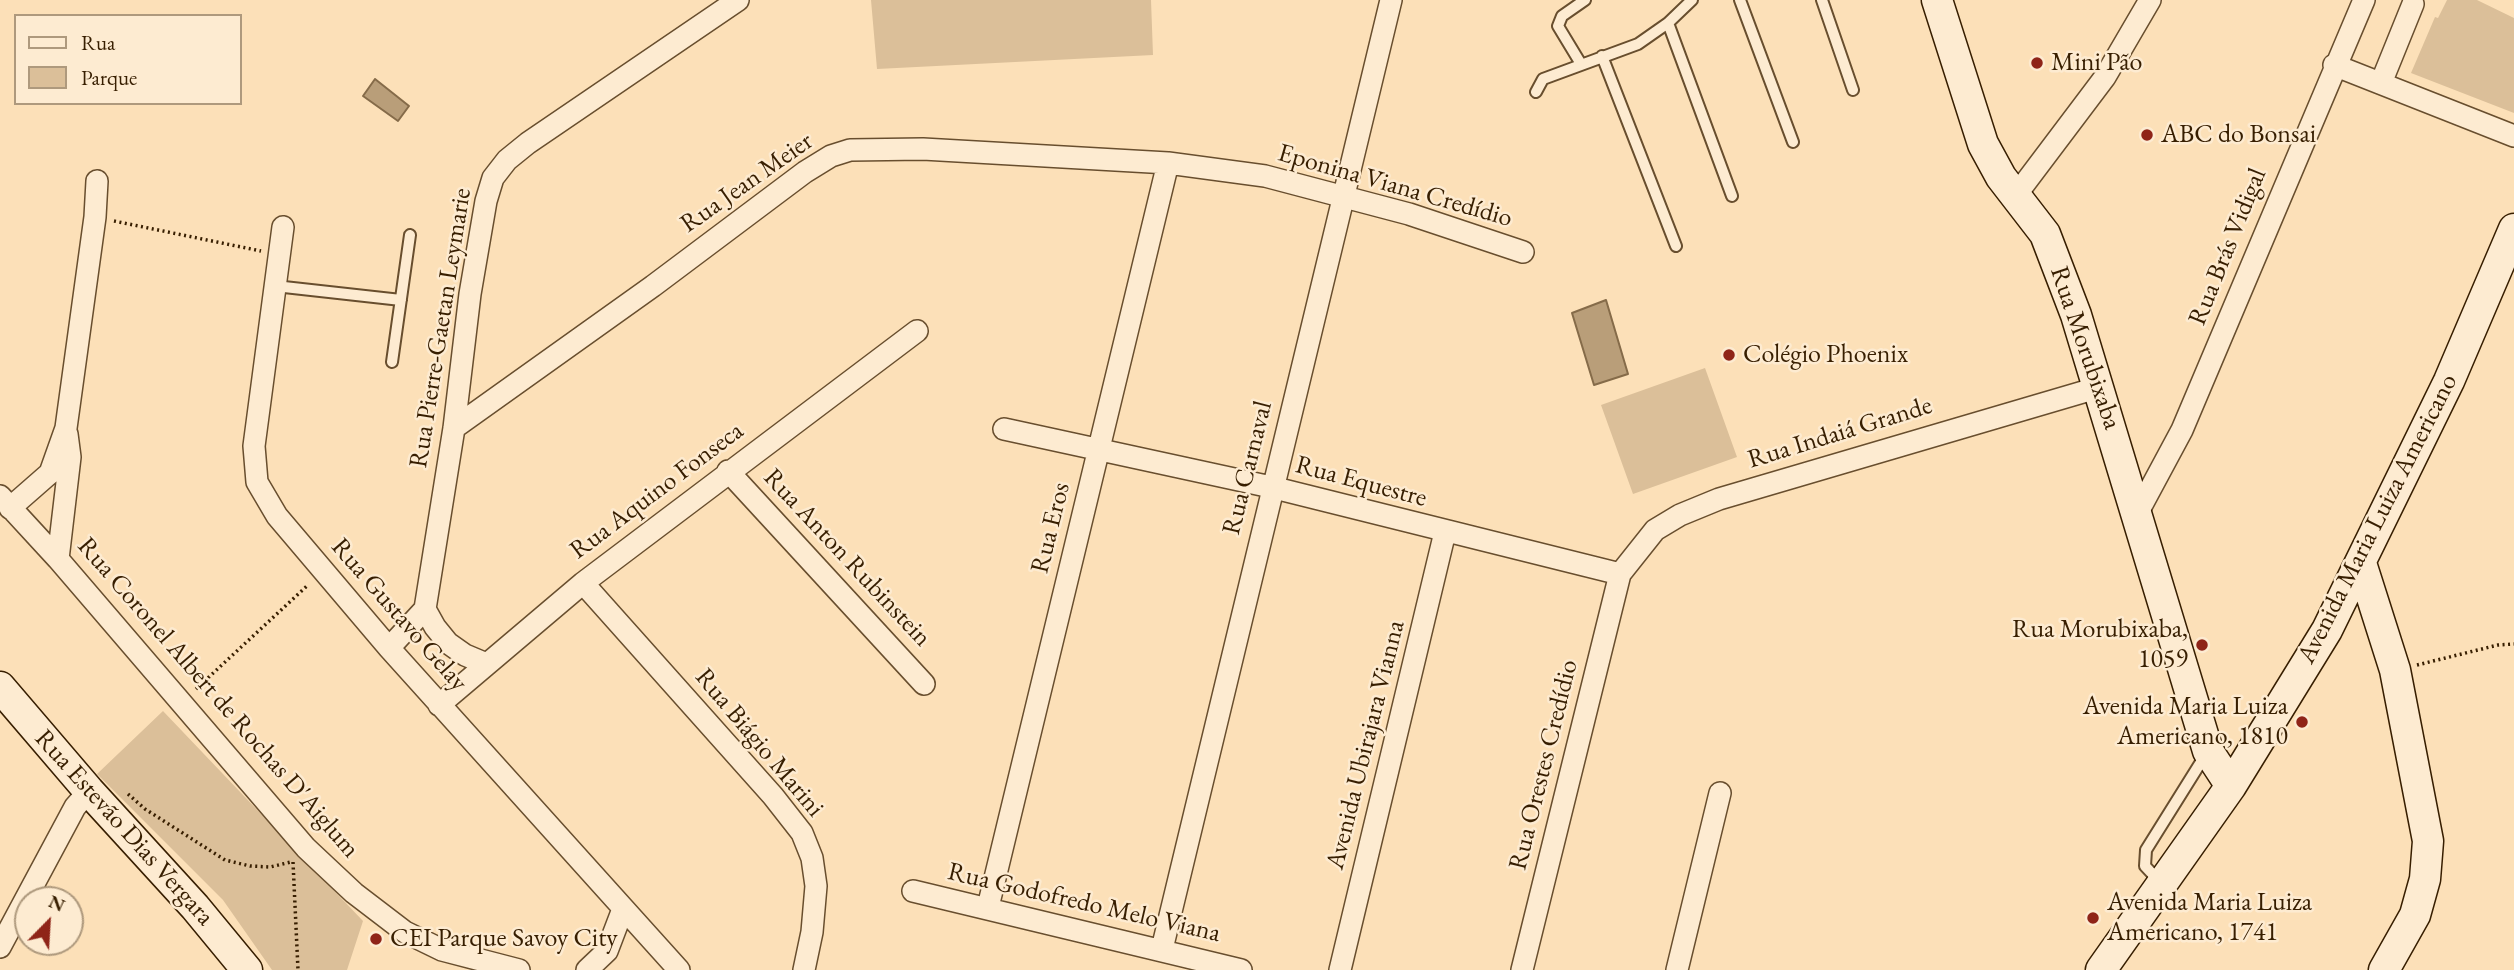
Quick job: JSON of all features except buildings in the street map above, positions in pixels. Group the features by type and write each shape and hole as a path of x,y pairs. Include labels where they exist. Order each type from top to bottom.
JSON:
{"street":[{"name":"Rua Pierre-Gaetan Leymarie","path":"425,609 454,428 470,294 486,201 493,178 508,160 528,143 738,0"},
{"name":"Rua Carnaval","path":"1162,949 1271,487 1391,0"},
{"name":"Rua Morubixaba","path":"1937,0 1983,144 2001,177 2048,241 2100,387 2208,751 2231,786"},
{"path":"2016,195 2105,78 2150,0"},
{"name":"Rua Brás Vidigal","path":"2138,512 2182,430 2334,65 2364,0"},
{"path":"2381,83 2413,4"},
{"path":"2334,65 2514,136"},
{"name":"Rua Jean Meier","path":"454,428 653,286 804,172 831,156 850,150 923,149 1168,163"},
{"name":"Eponina Viana Credídio","path":"1168,163 1265,176 1343,195 1523,252"},
{"name":"Rua Eros","path":"988,907 1168,163"},
{"path":"5,502 50,473 66,428 95,217 97,181"},
{"name":"Rua Gustavo Gelay","path":"283,227 254,446 257,482 277,516 389,648 679,970"},
{"name":"Avenida Maria Luiza Americano","path":"2101,970 2231,786 2344,599 2449,381 2514,229"},
{"name":"Rua Aquino Fonseca","path":"439,705 484,663 583,583 917,331"},
{"name":"Rua Indaiá Grande","path":"1620,574 1655,530 1680,515 1719,499 2100,387"},
{"path":"58,559 70,457 66,428"},
{"name":"Rua Equestre","path":"1004,429 1271,487 1446,533 1620,574"},
{"name":"Rua Anton Rubinstein","path":"728,471 925,684"},
{"name":"Rua Coronel Albert de Rochas D'Aiglum","path":"5,502 58,559 181,702 299,855 405,932 442,950 519,970"},
{"name":"Avenida Ubirajara Vianna","path":"1340,970 1446,533"},
{"path":"2361,563 2395,670 2428,841 2425,879 2415,915 2384,970"},
{"name":"Rua Orestes Credídio","path":"1522,970 1620,574"},
{"name":"Rua Biágio Marini","path":"583,583 773,796 802,833 812,858 816,886 812,932 804,970"},
{"path":"2344,599 2364,607 2379,620"},
{"path":"389,648 425,609 448,643 465,655 484,663"},
{"name":"Rua Estevão Dias Vergara","path":"0,687 89,791 195,906 247,970"},
{"path":"2198,712 2228,740 2255,748"},
{"path":"0,947 75,807 89,791"},
{"path":"1677,970 1720,793"},
{"name":"Rua Godofredo Melo Viana","path":"913,891 1241,970"},
{"path":"587,970 607,951 623,909"}],"lane":[{"path":"1581,64 1559,26 1562,16 1585,0"},
{"path":"1536,92 1542,79 1638,44 1668,23 1692,0"},
{"path":"1740,0 1793,142"},
{"path":"1822,0 1853,90"},
{"path":"1668,23 1732,197"},
{"path":"1602,56 1676,246"},
{"path":"392,362 410,235"},
{"path":"275,286 401,300"},
{"path":"2162,885 2145,866 2146,850 2208,751"}],"path":[{"path":"95,217 279,255"},
{"path":"181,702 323,571"},
{"path":"2395,670 2498,645 2514,645"},
{"path":"89,791 103,783 121,789 145,809 225,860 270,867 299,855 298,970"}],"green space":[{"path":"871,0 1151,0 1153,55 877,69"},
{"path":"2447,0 2477,0 2514,18 2514,113 2411,73 2435,17 2438,18"},
{"path":"1705,368 1737,457 1633,494 1601,405"},
{"path":"163,711 363,921 347,970 272,970 223,900 97,774"}],"shaded area":[{"path":"375,79 409,106 398,121 363,96"},
{"path":"1606,300 1628,374 1594,385 1572,313"}],"place":[{"name":"Mini Pão","path":"2037,63"},
{"name":"ABC do Bonsai","path":"2147,135"},
{"name":"Colégio Phoenix","path":"1729,355"},
{"name":"Rua Morubixaba, 1059","path":"2202,645"},
{"name":"Avenida Maria Luiza Americano, 1810","path":"2302,722"},
{"name":"Avenida Maria Luiza Americano, 1741","path":"2093,918"},
{"name":"CEI Parque Savoy City","path":"376,939"}]}
